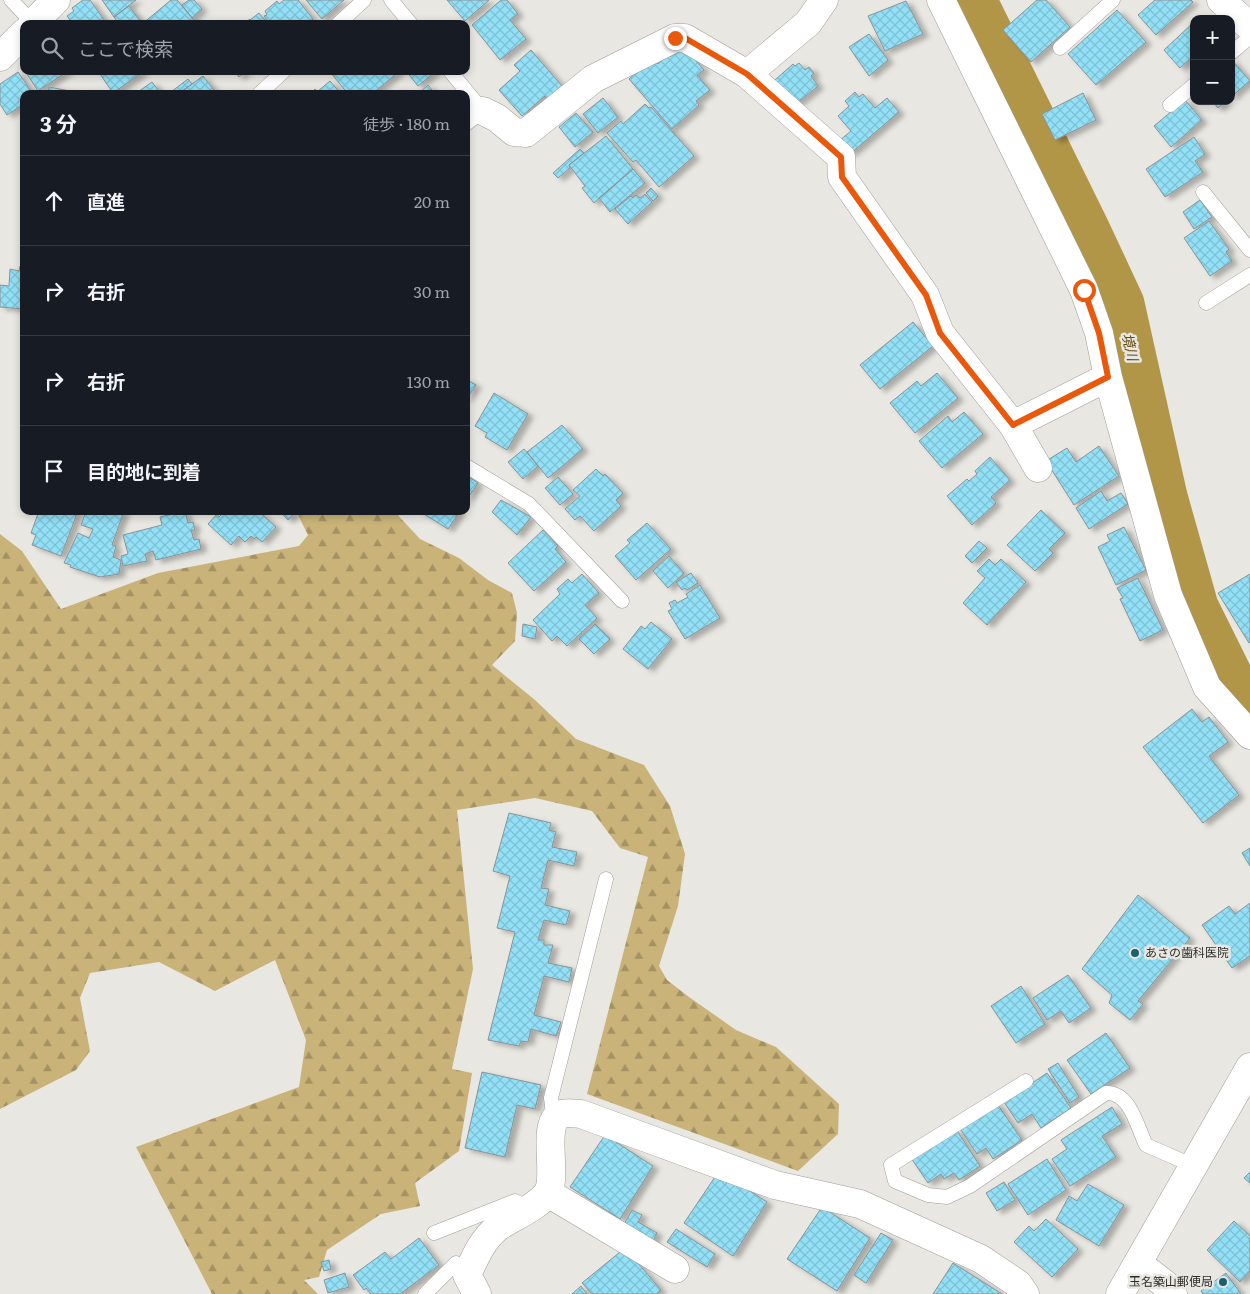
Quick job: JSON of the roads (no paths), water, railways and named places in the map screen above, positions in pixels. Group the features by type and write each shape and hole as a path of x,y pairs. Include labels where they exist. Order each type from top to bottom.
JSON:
{"street":[{"path":"36,20 56,0"},
{"path":"747,74 808,23 824,0"},
{"path":"942,0 1084,290 1099,333 1108,377 1168,596 1206,687 1250,735"},
{"path":"1221,0 1250,28"},
{"path":"0,57 20,36"},
{"path":"475,118 497,118 514,132 526,133 592,79 675,38 685,38 747,74 841,157 842,177 926,295 940,333 1013,425 1038,468"},
{"path":"1013,425 1108,377"},
{"path":"1120,1294 1139,1264 1250,1067"},
{"path":"472,1284 480,1246 498,1228 538,1201 552,1178 550,1136 554,1120 562,1114 581,1114 775,1186 860,1204 981,1259 1018,1284 1025,1294"},
{"path":"538,1201 675,1269"},
{"path":"1139,1264 1166,1285 1173,1294"}],"lane":[{"path":"10,0 25,20"},
{"path":"342,20 364,0"},
{"path":"391,0 408,20"},
{"path":"1060,48 1113,0"},
{"path":"1235,50 1250,38"},
{"path":"263,90 280,75"},
{"path":"452,75 460,90"},
{"path":"1170,105 1190,88"},
{"path":"1204,192 1250,250"},
{"path":"1206,303 1250,275"},
{"path":"470,468 529,504 622,600"},
{"path":"554,1120 552,1098 606,879"},
{"path":"1026,1081 891,1165 896,1181 928,1194 947,1196 970,1186 1106,1093 1115,1093 1126,1100 1146,1145 1194,1166"},
{"path":"434,1234 515,1201 538,1201"},
{"path":"426,1294 456,1263 472,1284"}],"waterway":[{"name":"境川","path":"972,0 1120,304 1163,497 1194,607 1236,692 1250,705"}],"place":[{"name":"あさの歯科医院","path":"1135,953"},
{"name":"玉名築山郵便局","path":"1223,1282"}]}
